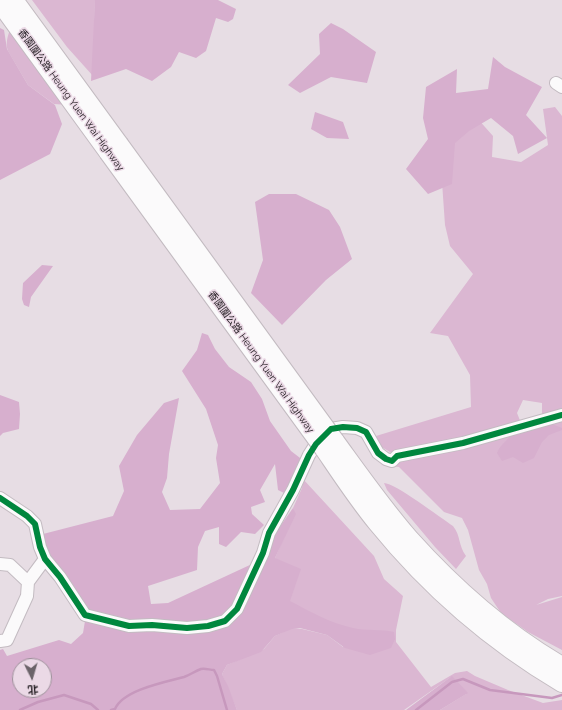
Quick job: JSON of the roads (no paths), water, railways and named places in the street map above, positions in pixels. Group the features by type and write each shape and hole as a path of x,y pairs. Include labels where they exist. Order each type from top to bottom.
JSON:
{"highway":[{"name":"香園圍公路 Heung Yuen Wai Highway","path":"14,0 114,148 330,445 420,550 448,578 557,670"},
{"name":"香園圍公路 Heung Yuen Wai Highway","path":"0,3 114,148"},
{"name":"香園圍公路 Heung Yuen Wai Highway","path":"330,445 360,501 401,551 445,596 481,628 557,670"},
{"path":"557,670 562,698"}],"street":[{"path":"0,498 27,516 35,524 40,547 45,559 60,577 85,615 129,626 152,625 187,628 208,626 225,621 237,609 263,553 269,533 293,490 309,455 316,444 331,429 343,427 357,428 366,432 378,452 386,459 392,461 397,456 463,443 562,415"},
{"path":"0,641 7,640 27,596 28,582 45,559"},
{"path":"0,564 10,565 28,582"}],"waterway":[{"path":"111,710 115,709 119,702 135,692 156,684 184,677 201,669 214,670 227,710"},
{"path":"416,710 452,682 463,679 490,690 552,698 562,695"},
{"path":"20,710 38,702 64,695 91,704 98,710"}]}
